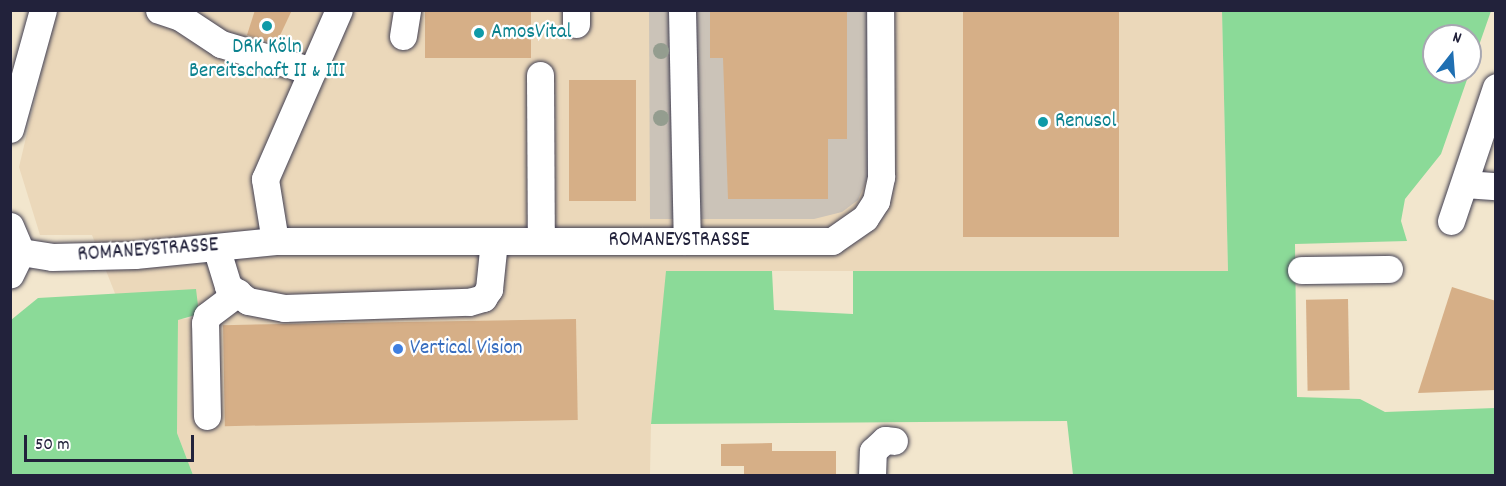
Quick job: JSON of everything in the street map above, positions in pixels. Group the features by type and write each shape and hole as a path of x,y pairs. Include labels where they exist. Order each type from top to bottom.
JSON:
{"street":[{"path":"10,129 43,10"},
{"path":"159,10 180,17 221,44 312,71"},
{"path":"275,241 265,179 339,10"},
{"path":"682,10 687,241"},
{"name":"ROMANEYSTRASSE","path":"16,264 52,257 135,255 275,241 832,241 865,219 876,201 881,177 880,10"},
{"path":"540,75 541,240"},
{"path":"1451,221 1496,87"},
{"path":"1465,184 1496,186"},
{"path":"10,226 16,264"},
{"path":"216,247 228,286 248,301 284,308 469,302 483,298 489,288 494,241"},
{"path":"1301,270 1389,269"},
{"path":"207,416 205,323 207,316 237,294"},
{"path":"872,476 873,451 885,440 894,441"}],"shaded area":[{"path":"56,11 1222,11 1228,271 667,271 651,424 650,475 193,475 177,433 178,319 195,318 196,290 116,296 92,235 40,235 19,167"},
{"path":"649,11 870,11 872,167 858,200 842,212 814,219 650,219"}],"green space":[{"path":"1222,11 1491,11 1482,37 1482,24 1422,24 1422,84 1466,84 1441,154 1405,199 1401,221 1407,241 1295,244 1297,397 1360,399 1385,412 1495,408 1495,475 1073,475 1067,421 651,424 666,271 772,271 774,310 853,314 853,271 1228,271"},
{"path":"196,289 199,314 178,320 177,433 193,475 11,476 11,320 38,298"}],"building":[{"name":"DRK Köln Bereitschaft II & III","path":"255,10 292,10 276,44 247,35"},
{"name":"AmosVital","path":"425,10 531,10 531,58 425,58"},
{"path":"710,10 847,10 847,139 828,139 828,199 728,199 723,58 710,58"},
{"name":"Renusol","path":"963,10 1119,10 1119,237 963,237"},
{"path":"569,80 636,80 636,201 569,201"},
{"path":"1452,287 1496,301 1496,390 1418,393"},
{"path":"1348,299 1350,390 1308,391 1306,300"},
{"name":"Vertical Vision","path":"576,319 578,420 225,426 223,325"},
{"path":"772,443 772,451 836,451 836,476 744,476 744,466 721,466 721,444"}],"place":[{"name":"DRK Köln Bereitschaft II & III","path":"267,26"},
{"name":"AmosVital","path":"479,33"},
{"name":"Renusol","path":"1043,122"},
{"name":"Vertical Vision","path":"398,349"}]}
